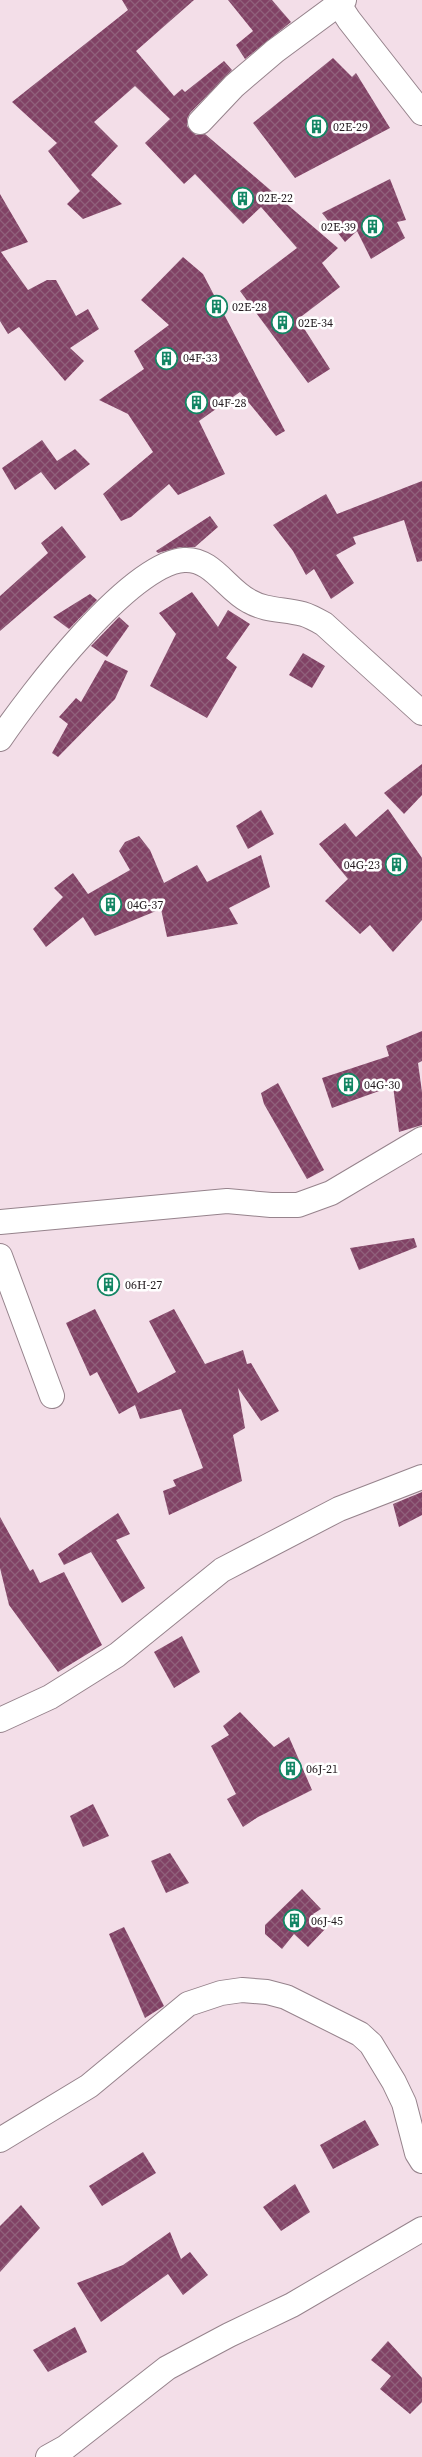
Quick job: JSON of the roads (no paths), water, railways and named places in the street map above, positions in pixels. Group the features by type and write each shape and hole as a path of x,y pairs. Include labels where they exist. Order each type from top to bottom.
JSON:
{"street":[{"path":"200,122 248,74 339,1 422,113"},
{"path":"0,739 17,714 80,638 125,592 149,573 169,562 184,560 202,562 247,600 268,610 306,614 324,624 422,713"},
{"path":"0,1222 227,1201 271,1206 298,1205 331,1193 422,1139"},
{"path":"0,1256 52,1396"},
{"path":"0,1720 50,1697 118,1656 222,1570 339,1510 422,1477"},
{"path":"0,2140 89,2086 188,2004 221,1993 242,1990 267,1992 286,1997 360,2034 371,2044 394,2082 404,2103 417,2153 422,2161"},
{"path":"48,2457 66,2447 167,2368 229,2335 292,2305 422,2229"}],"place":[{"name":"02E-29","path":"317,127"},
{"name":"02E-22","path":"242,198"},
{"name":"02E-39","path":"372,227"},
{"name":"02E-28","path":"216,307"},
{"name":"02E-34","path":"282,323"},
{"name":"04F-33","path":"167,358"},
{"name":"04F-28","path":"196,403"},
{"name":"04G-23","path":"396,865"},
{"name":"04G-37","path":"111,905"},
{"name":"04G-30","path":"348,1085"},
{"name":"06H-27","path":"109,1285"},
{"name":"06J-21","path":"290,1769"},
{"name":"06J-45","path":"295,1921"}]}
